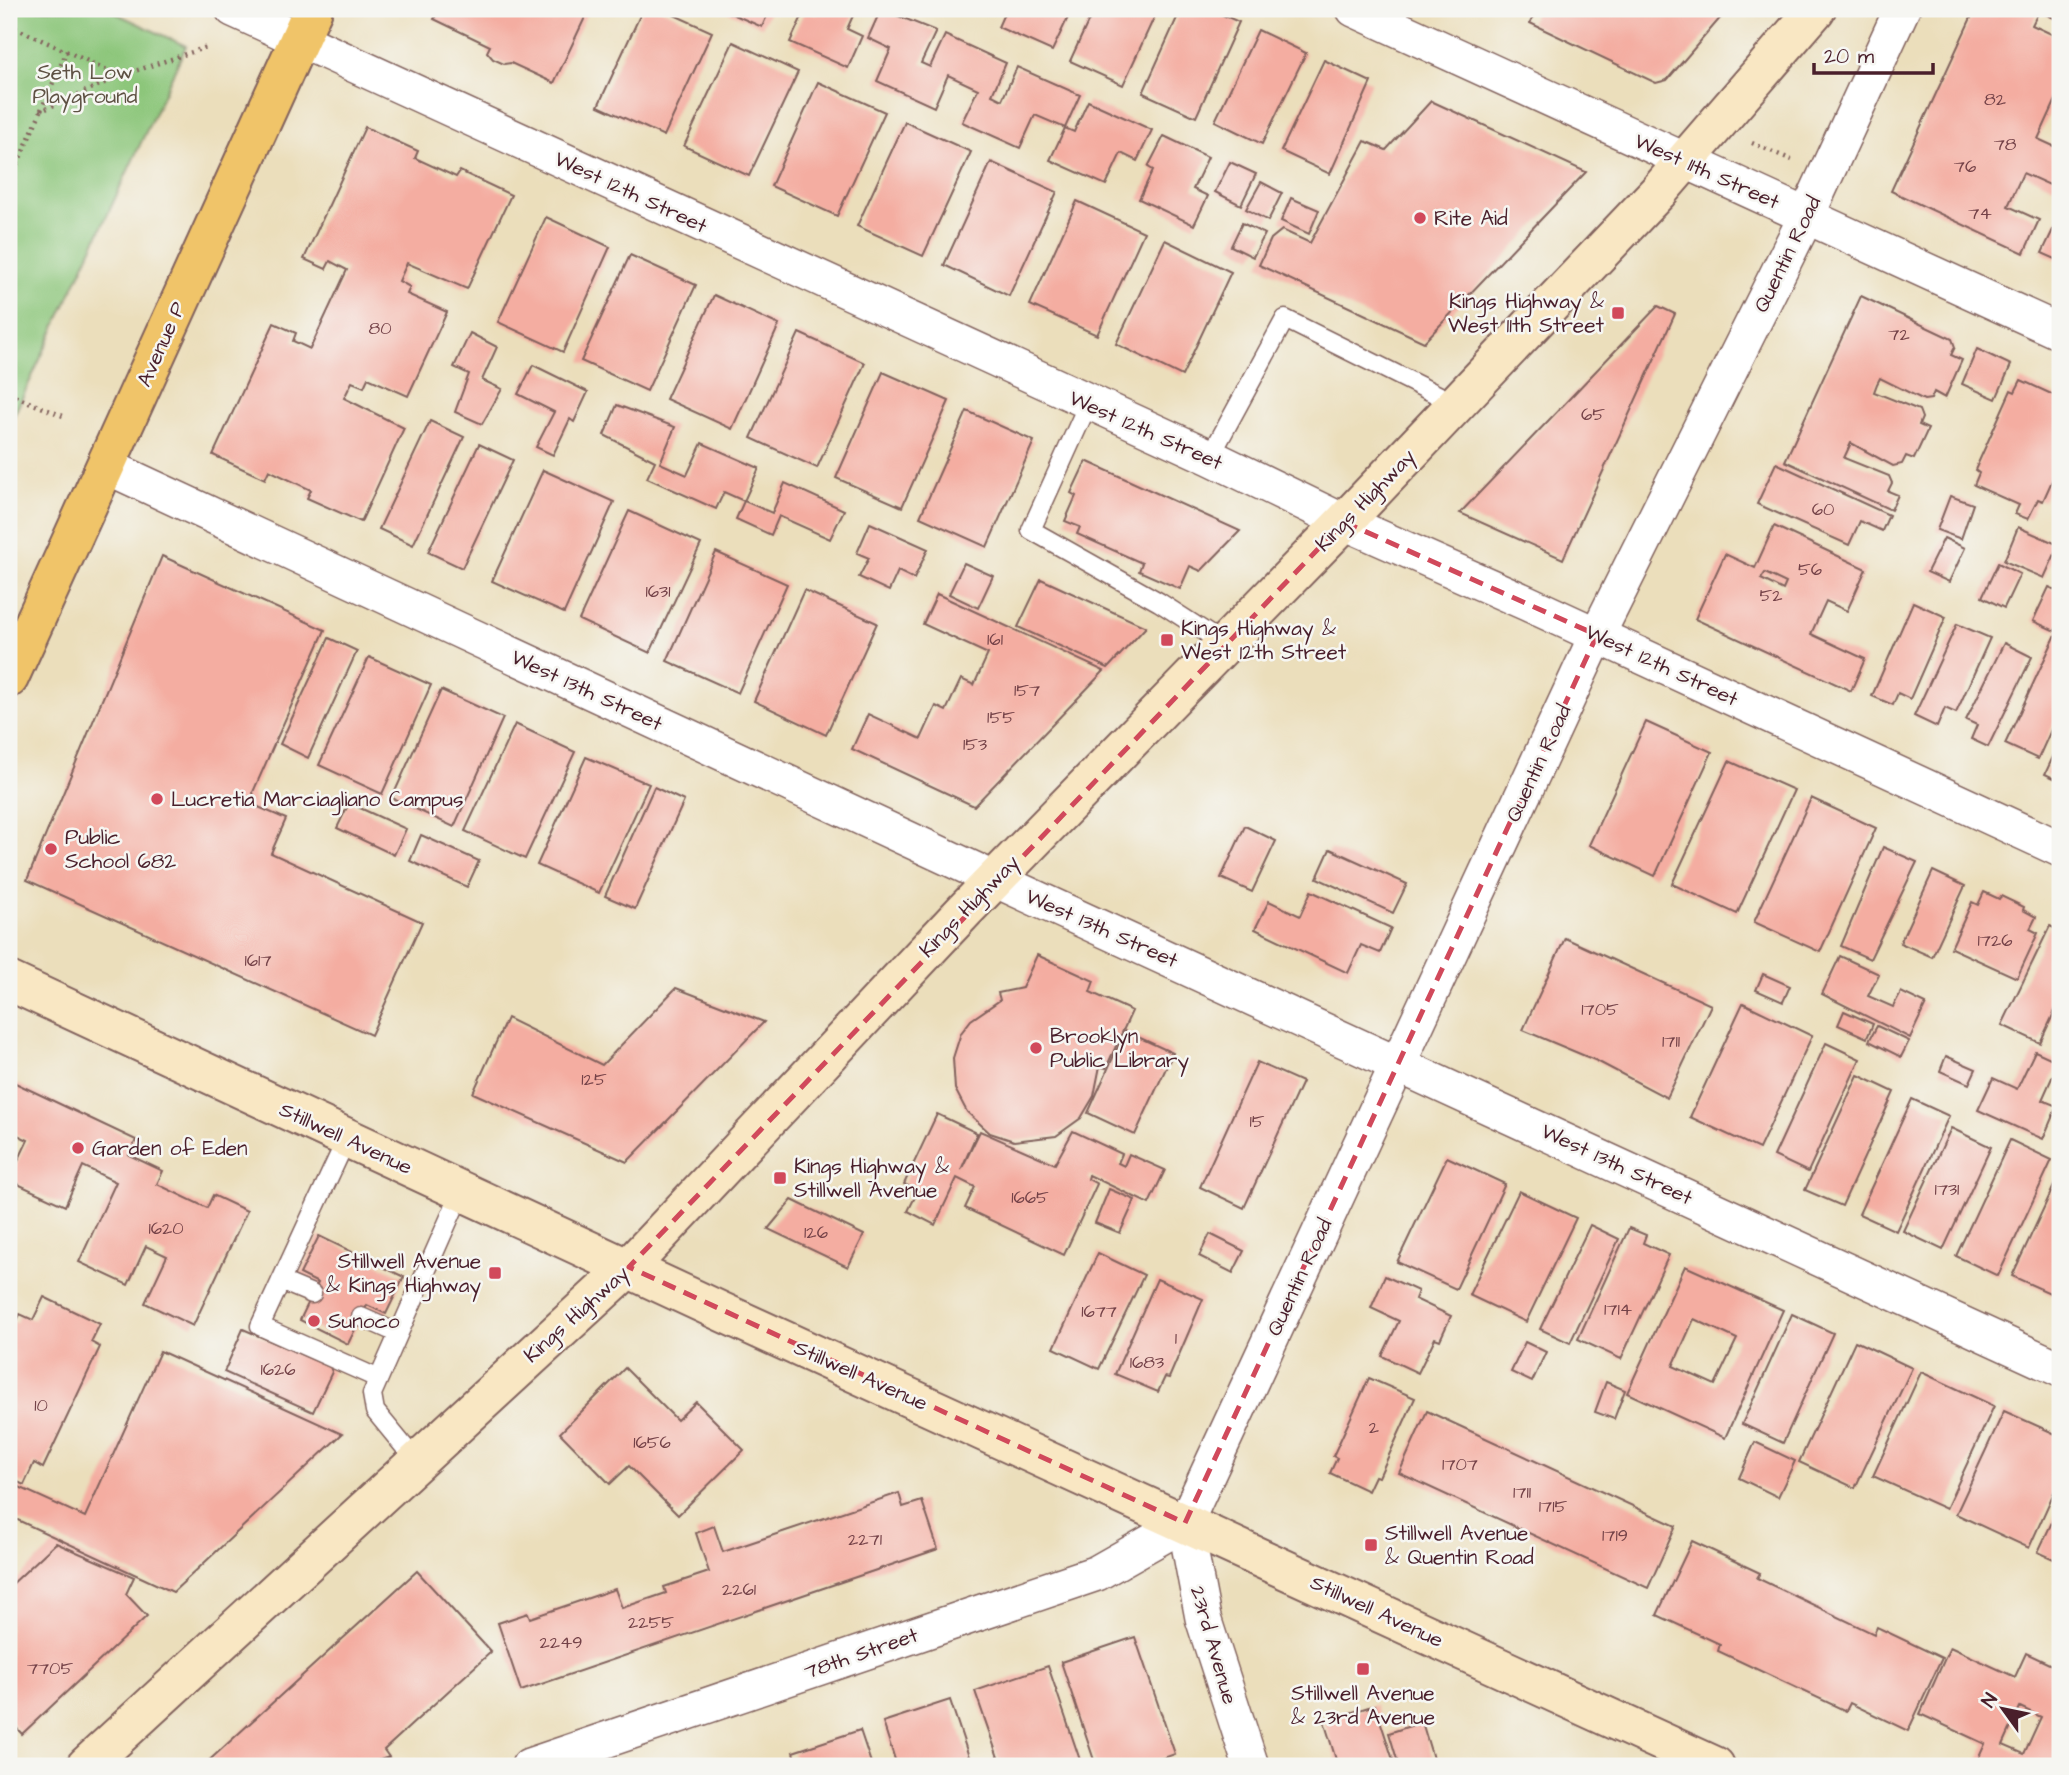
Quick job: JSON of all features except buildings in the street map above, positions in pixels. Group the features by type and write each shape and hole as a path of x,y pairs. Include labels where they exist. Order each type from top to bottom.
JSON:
{"main road":[{"name":"Avenue P","path":"9,678 306,23"}],"street":[{"name":"West 12th Street","path":"233,9 306,23 1088,404 1210,457 1344,522 1597,635 2060,849"},
{"name":"West 11th Street","path":"1354,9 2060,332"},
{"name":"Kings Highway","path":"86,1766 629,1267 994,879 1344,522 1686,162 1816,9"},
{"name":"Quentin Road","path":"1185,1523 1597,635 1807,215 1902,9"},
{"name":"West 13th Street","path":"106,466 994,879 2060,1368"},
{"name":"Stillwell Avenue","path":"9,981 461,1192 1715,1766"},
{"name":"78th Street","path":"529,1766 1097,1573 1185,1523"},
{"name":"23rd Avenue","path":"1185,1523 1203,1618 1251,1766"}],"lane":[{"path":"1210,457 1285,319 1456,404"},
{"path":"1088,404 1031,530 1158,602 1224,644"},
{"path":"347,1138 260,1326 377,1378"},
{"path":"416,1461 375,1411 372,1394 461,1192"},
{"path":"281,1281 312,1294"},
{"path":"361,1317 397,1333"}],"path":[{"path":"9,25 120,76"},
{"path":"41,111 120,76 210,46"},
{"path":"9,183 67,51"},
{"path":"9,124 16,127 9,142"},
{"path":"1751,143 1799,163"},
{"path":"9,394 63,416"}],"highlighted area":[{"path":"1344,522 1597,635 1185,1523 629,1267"}],"green space":[{"name":"Seth Low Playground","path":"9,9 107,9 186,46 9,426"}],"place":[{"name":"Rite Aid","path":"1420,218"},
{"name":"Kings Highway & West 11th Street","path":"1618,313"},
{"name":"Kings Highway & West 12th Street","path":"1167,640"},
{"name":"Lucretia Marciagliano Campus","path":"157,799"},
{"name":"Public School 682","path":"51,849"},
{"name":"Brooklyn Public Library","path":"1036,1048"},
{"name":"Garden of Eden","path":"78,1148"},
{"name":"Kings Highway & Stillwell Avenue","path":"780,1178"},
{"name":"Stillwell Avenue & Kings Highway","path":"495,1273"},
{"name":"Sunoco","path":"314,1321"},
{"name":"Stillwell Avenue & Quentin Road","path":"1371,1545"},
{"name":"Stillwell Avenue & 23rd Avenue","path":"1363,1669"}]}
